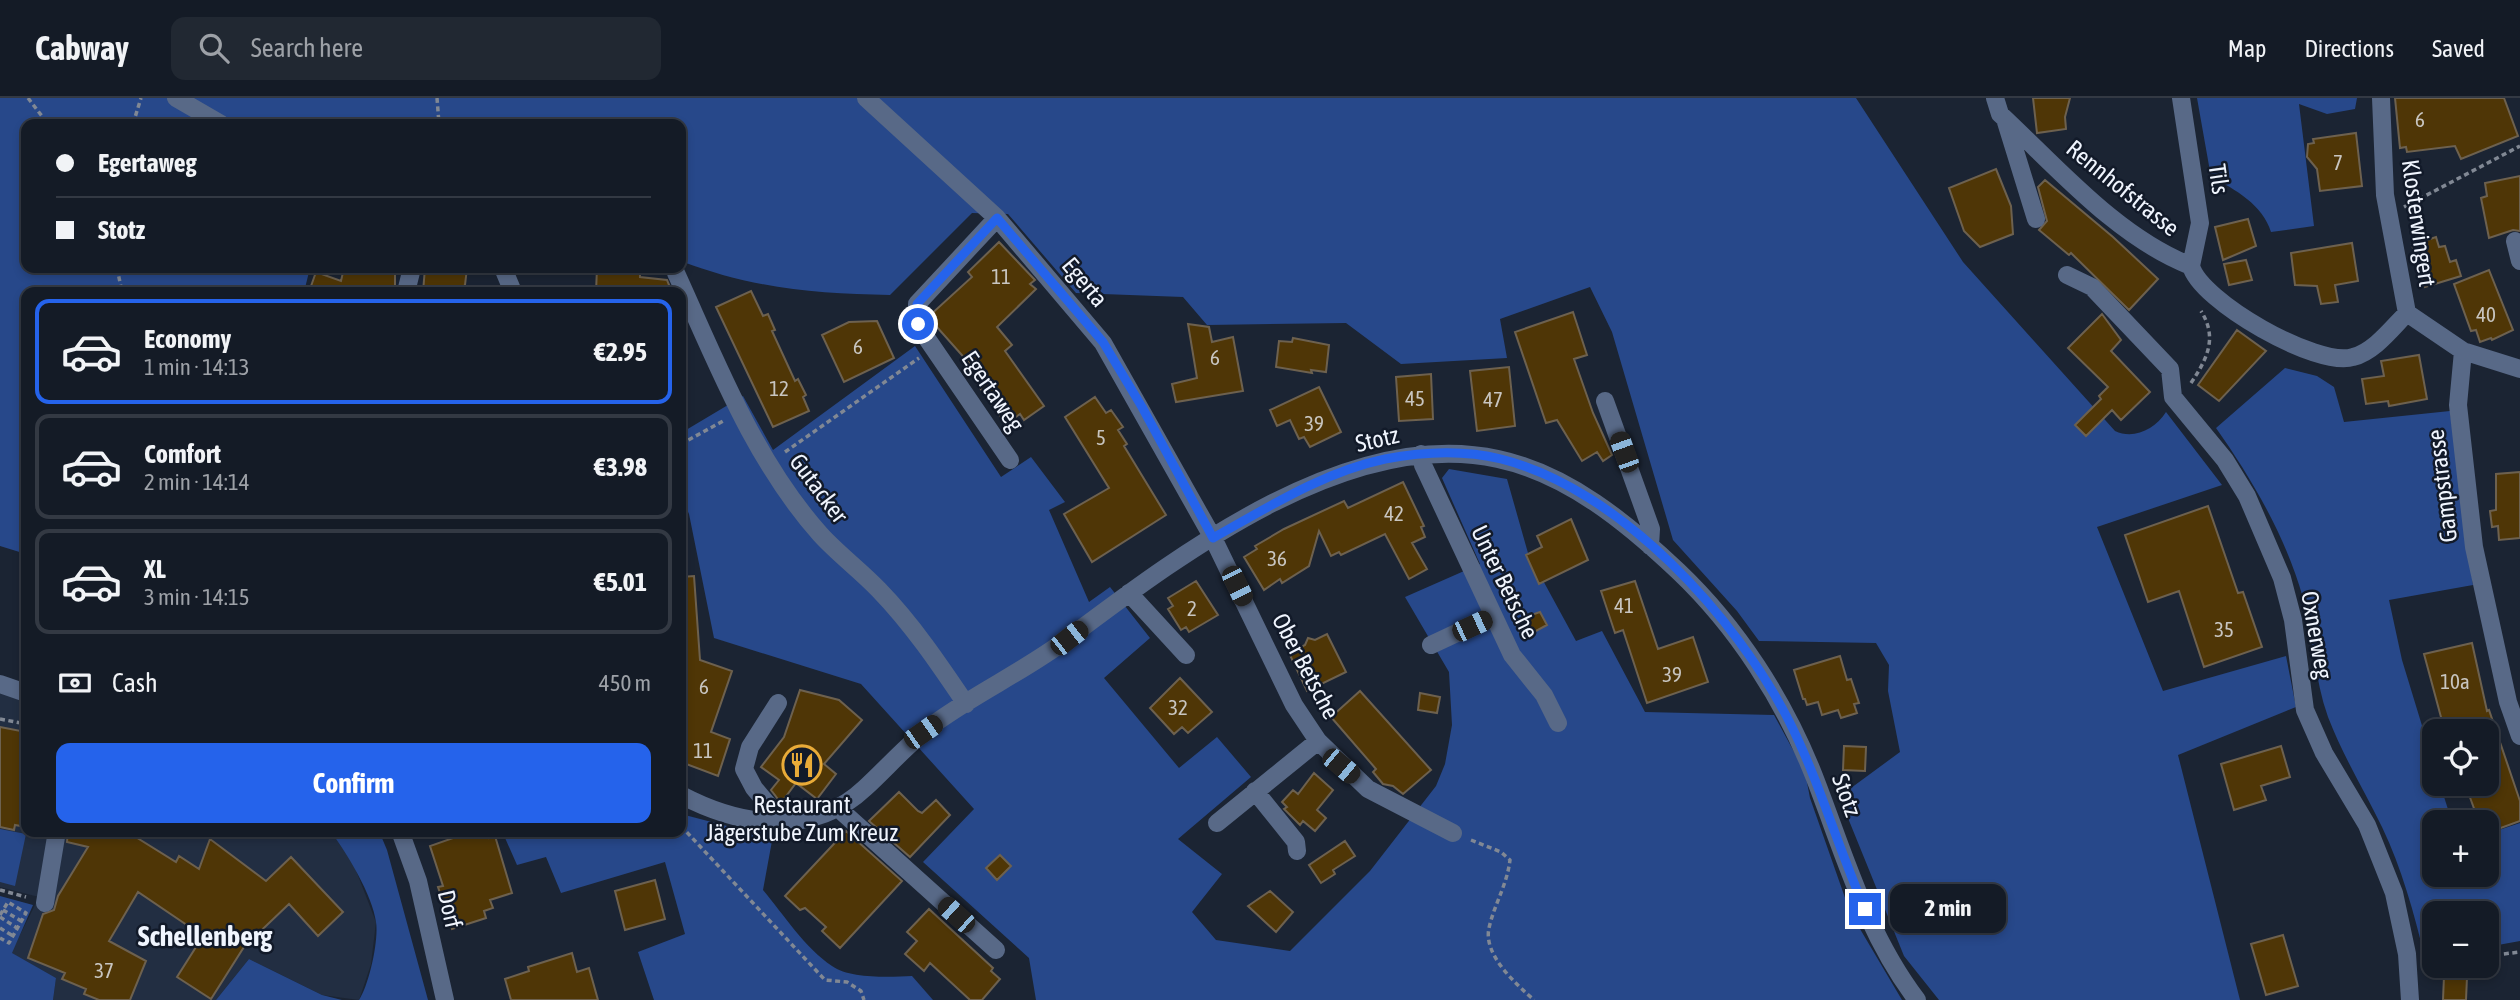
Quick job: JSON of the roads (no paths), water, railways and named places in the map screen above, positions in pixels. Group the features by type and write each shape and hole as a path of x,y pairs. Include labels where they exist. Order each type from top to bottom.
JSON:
{"street":[{"path":"176,98 212,119"},
{"name":"Egerta","path":"866,98 997,218 1103,342 1142,407 1213,538"},
{"name":"Rennhofstrasse","path":"1995,98 2000,114 2079,188 2158,253 2192,272 2269,334 2327,356 2352,358 2369,349 2407,313"},
{"name":"Tils","path":"2181,98 2200,223 2192,272"},
{"name":"Klosterwingert","path":"2381,98 2385,195 2407,313"},
{"path":"2006,119 2036,219"},
{"name":"Egertaweg","path":"997,218 917,304 918,324 1010,460"},
{"path":"2515,241 2520,261"},
{"name":"Gutacker","path":"676,273 682,287"},
{"name":"Oxnerweg","path":"2067,275 2092,287 2170,369 2173,397 2225,460 2266,537 2282,578 2292,620 2305,710 2325,753 2367,825 2394,892 2407,954 2410,1000"},
{"name":"Gutacker","path":"686,295 739,412 769,463 820,534 879,590 919,636 966,704"},
{"path":"2407,313 2463,351 2520,369"},
{"name":"Gampstrasse","path":"2463,351 2458,405 2474,548 2508,702 2520,736"},
{"path":"1605,401 1651,529 1650,546"},
{"name":"Stotz","path":"686,797 721,813 747,820 784,824 838,808 862,791 923,732 1032,665 1129,593 1213,538 1287,496 1348,470 1387,459 1421,454 1483,456 1535,470 1604,508 1650,546 1716,612 1775,697 1812,771 1872,926 1913,995"},
{"name":"Unter Betsche","path":"1421,454 1423,466 1512,655 1544,695 1558,723"},
{"name":"Ober Betsche","path":"1213,538 1294,705 1318,741 1368,789 1453,833"},
{"path":"1129,593 1186,655"},
{"path":"1431,645 1493,616"},
{"path":"0,684 21,690"},
{"path":"778,703 750,747 744,769 754,788 784,824"},
{"name":"Ober Betsche","path":"1217,823 1318,741"},
{"path":"1255,791 1296,842 1297,851"},
{"path":"838,808 996,950"},
{"path":"45,903 56,837"},
{"name":"Dorf","path":"403,837 412,859 445,1000"},
{"path":"2405,1000 2410,1000"}],"place":[{"name":"Restaurant Jägerstube Zum Kreuz","path":"802,765"}],"district":[{"name":"Schellenberg","path":"205,936"}]}
